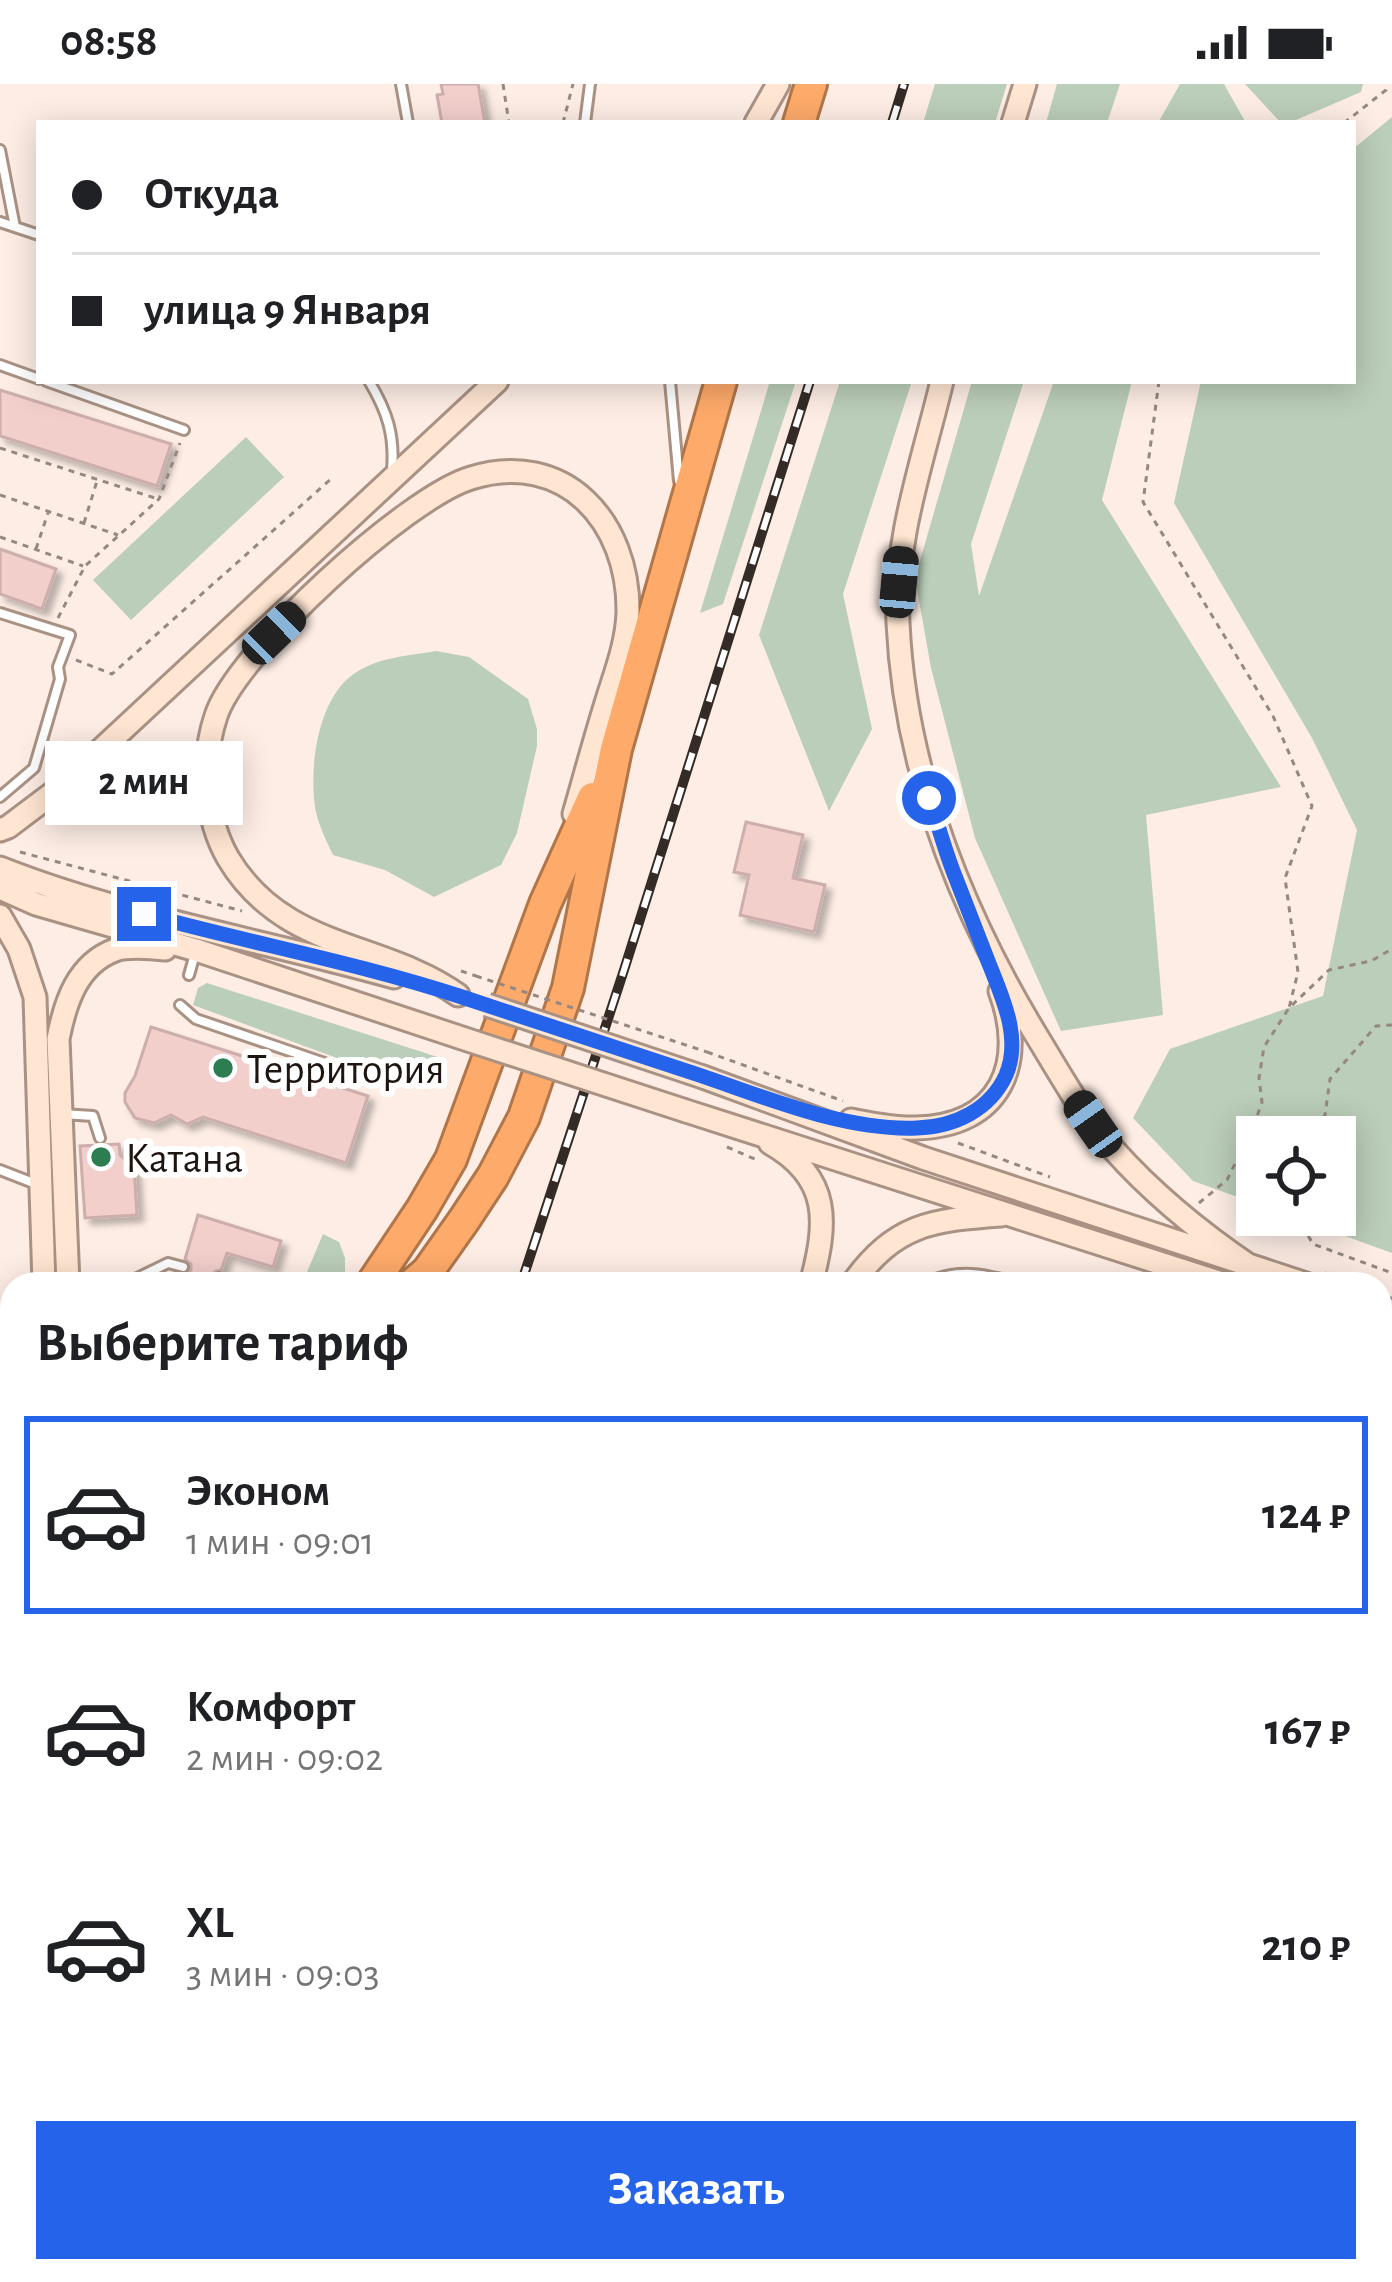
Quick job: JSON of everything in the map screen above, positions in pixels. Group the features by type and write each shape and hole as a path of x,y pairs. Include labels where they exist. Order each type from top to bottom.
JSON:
{"highway":[{"path":"800,120 811,84"},
{"path":"427,1272 493,1176 524,1117 568,988 616,749 720,384"},
{"path":"380,1272 451,1159 545,904 616,749"}],"main road":[{"path":"758,120 778,84"},
{"path":"1013,120 1025,84"},
{"path":"0,830 61,787 494,384"},
{"path":"941,384 902,546 898,622 906,700 921,770 953,871 1005,981 1073,1097 1111,1147 1168,1202 1202,1234 1251,1267"},
{"path":"458,995 432,976 307,931 256,891 227,856 214,826 208,758 215,718 228,688 274,633 345,566 410,509 445,488 473,477 514,472 544,476 573,490 596,509 611,532 626,585 623,652 545,904"},
{"path":"0,868 159,918 458,995 703,1077 923,1158 1251,1267 1281,1272"},
{"path":"0,888 36,904 196,950 1189,1272"},
{"path":"0,916 19,949 35,997 44,1272"},
{"path":"799,1111 916,1128 954,1122 983,1106 1002,1082 1012,1054 1011,1025 973,917"},
{"path":"68,1272 58,1039 65,1004 86,968 117,949 196,950"},
{"path":"743,1129 787,1153 815,1187 824,1219 814,1272"},
{"path":"861,1272 888,1242 914,1228 1014,1214"}],"lane":[{"path":"401,84 407,120"},
{"path":"585,120 590,84"},
{"path":"0,150 15,227"},
{"path":"0,222 36,233"},
{"path":"0,365 36,378"},
{"path":"53,384 184,430"},
{"path":"371,384 388,415 394,449 391,479"},
{"path":"461,415 475,384"},
{"path":"670,384 682,517"},
{"path":"0,613 70,635 34,768 0,797"},
{"path":"189,976 196,950"},
{"path":"180,1005 196,1019 355,1073"},
{"path":"61,1114 92,1116 100,1138"},
{"path":"0,1170 43,1187"},
{"path":"150,1272 168,1263 183,1267"}],"path":[{"path":"503,84 509,120"},
{"path":"564,120 573,84"},
{"path":"1348,120 1388,84"},
{"path":"1160,384 1143,502 1273,716 1312,806 1285,878 1298,972 1289,1008"},
{"path":"52,629 85,566 159,499 184,430"},
{"path":"0,448 159,499"},
{"path":"63,654 112,674 331,478"},
{"path":"84,524 98,479"},
{"path":"0,495 118,535"},
{"path":"36,549 49,512"},
{"path":"0,537 85,566"},
{"path":"1168,1202 1175,1195 1192,1208 1227,1180 1262,1102 1259,1078 1264,1047 1289,1008 1328,970 1371,961 1392,949"},
{"path":"476,976 845,1101"},
{"path":"1324,1116 1330,1079 1376,1026 1392,1025"},
{"path":"932,1126 937,1135 1068,1183"},
{"path":"718,1144 758,1160"},
{"path":"1308,1236 1313,1244 1389,1272"},
{"path":"866,1265 880,1272"}],"green space":[{"path":"935,84 1007,84 996,120 924,120"},
{"path":"1057,84 1120,84 1108,120 1047,120"},
{"path":"1180,84 1224,84 1244,120 1160,120"},
{"path":"1245,84 1363,84 1361,92 1296,120 1278,120"},
{"path":"1392,117 1392,1253 1345,1236 1356,1236 1356,1116 1236,1116 1236,1196 1193,1181 1133,1118 1170,1049 1323,996 1357,830 1312,738 1174,503 1200,384 1356,384 1356,147"},
{"path":"769,384 795,384 723,604 700,613"},
{"path":"839,384 911,384 843,594 872,729 829,811 759,635"},
{"path":"971,384 1023,384 971,544 979,596 1053,384 1131,384 1102,500 1281,787 1146,815 1163,1015 1061,1031 975,838 931,668 915,578"},
{"path":"246,437 284,477 131,620 93,580"},
{"path":"436,651 469,657 528,699 537,746 517,833 501,865 434,897 385,870 333,855 316,812 313,776 318,736 342,684 374,664"},
{"path":"207,983 447,1060 421,1089 193,1005 198,988"},
{"path":"323,1234 339,1242 345,1272 307,1272"}],"building":[{"path":"441,84 478,84 484,120 441,120 437,95 443,94"},
{"path":"0,390 171,444 157,486 0,436"},
{"path":"0,549 56,569 42,609 0,594"},
{"path":"746,822 803,835 793,878 825,885 814,932 740,915 749,875 734,872"},
{"path":"151,1027 368,1096 346,1163 203,1117 187,1124 171,1115 154,1123 135,1118 125,1093"},
{"path":"119,1144 120,1155 134,1168 137,1215 85,1218 80,1146"},
{"path":"198,1215 281,1241 273,1267 227,1253 221,1270 189,1272 191,1264 185,1259"}],"railway":[{"path":"893,120 904,84"},
{"path":"525,1272 809,384"}],"place":[{"name":"Территория","path":"223,1068"},
{"name":"Катана","path":"101,1157"}],"route":[{"path":"144,914 458,995 799,1111 882,1126 932,1126 954,1122 983,1106 1002,1082 1012,1054 1011,1025 1002,995 929,798"}]}
